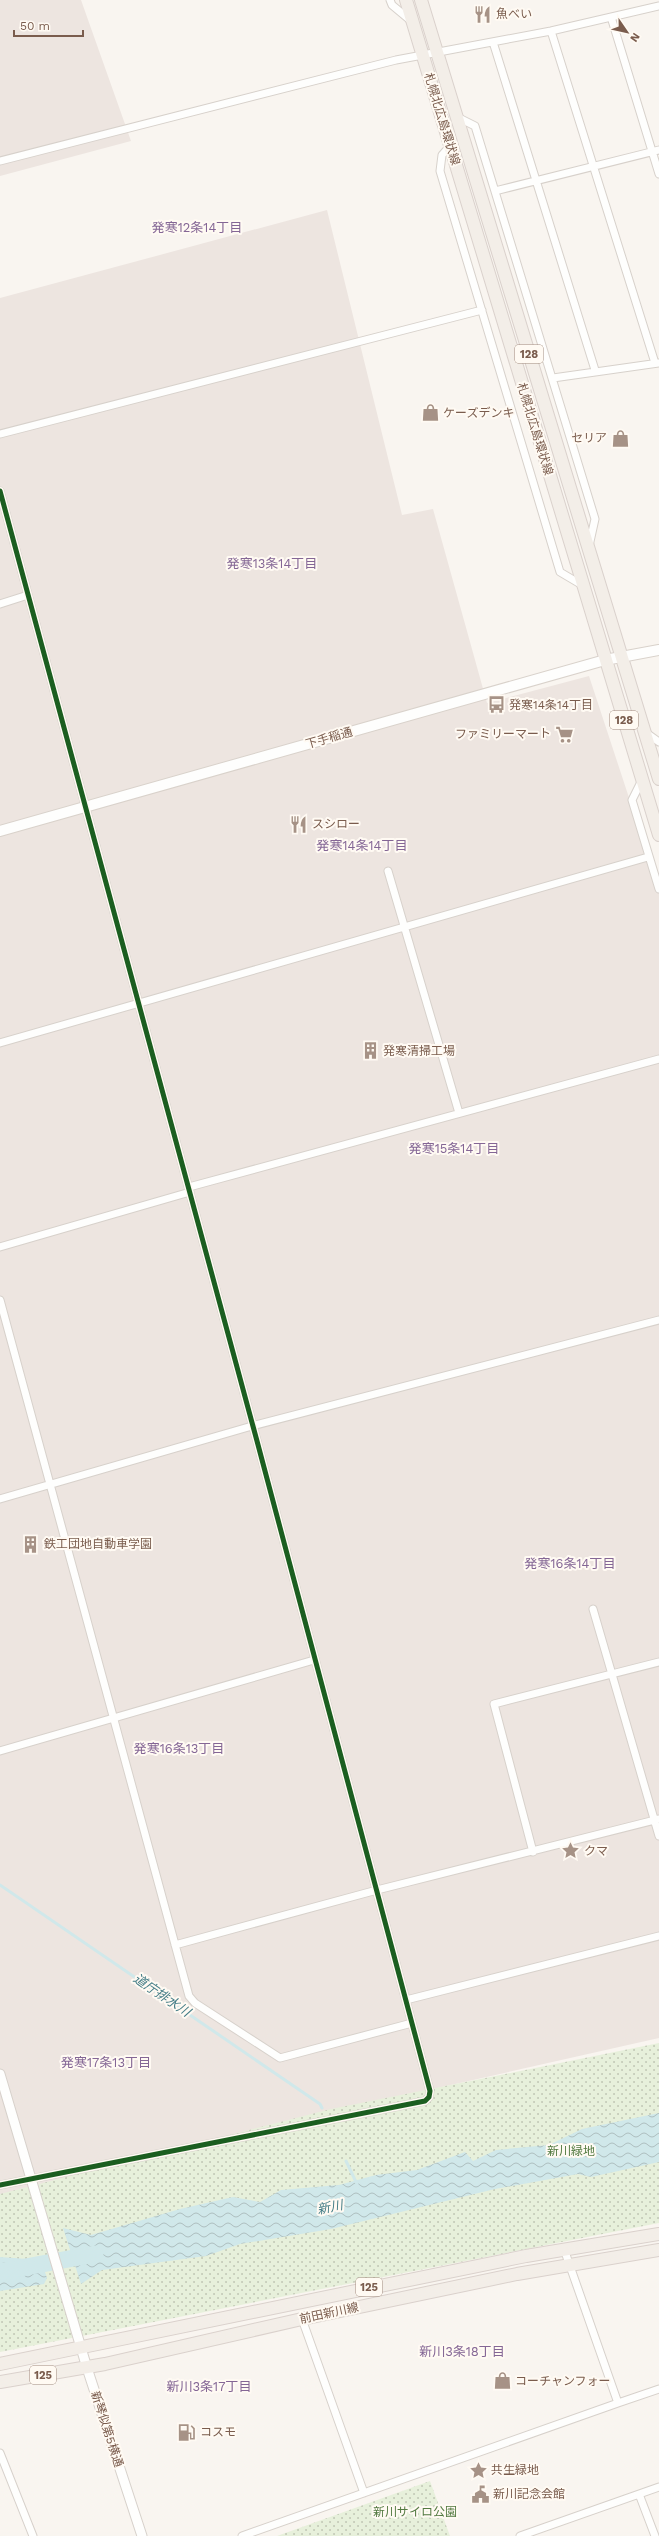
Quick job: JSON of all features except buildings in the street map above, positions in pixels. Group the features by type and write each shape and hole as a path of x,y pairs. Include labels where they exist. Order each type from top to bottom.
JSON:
{"main road":[{"name":"札幌北広島環状線","path":"406,0 659,835"},
{"name":"札幌北広島環状線","path":"421,0 659,779"},
{"name":"下手稲通","path":"0,831 605,660 659,650"},
{"name":"前田新川線","path":"0,2364 81,2349 301,2301 564,2249 659,2234"},
{"name":"前田新川線","path":"0,2382 87,2368 302,2319 568,2264 659,2250"}],"street":[{"path":"390,0 392,5 412,22"},
{"path":"0,161 396,60 551,31 659,6"},
{"path":"610,17 656,151 659,174"},
{"path":"551,31 657,363 595,370 553,378"},
{"path":"493,42 595,370"},
{"path":"457,117 475,126 553,378 595,519 589,548"},
{"path":"450,146 442,155 440,171 560,572 582,585"},
{"path":"495,190 656,151"},
{"path":"0,434 482,310"},
{"path":"0,491 139,1002 430,2091 429,2097 425,2101 32,2177 0,2185"},
{"path":"0,604 28,595"},
{"path":"645,732 659,742"},
{"path":"642,780 632,800 648,857 659,889"},
{"path":"0,1043 404,925 648,857"},
{"path":"388,871 459,1113"},
{"path":"0,1247 189,1190 459,1113 659,1059"},
{"path":"0,1300 189,1996 195,2003 280,2058 412,2022"},
{"path":"0,1499 252,1426 659,1320"},
{"path":"593,1609 657,1820 659,1836"},
{"path":"0,1750 114,1719 314,1660"},
{"path":"532,1852 494,1704 659,1662"},
{"path":"175,1945 377,1890 657,1820"},
{"path":"406,2000 659,1936"},
{"name":"新琴似第5横通","path":"0,2074 32,2177 81,2349 142,2536"},
{"path":"564,2249 618,2403"},
{"path":"302,2319 364,2493"},
{"path":"242,2536 659,2389"},
{"path":"0,2453 33,2536"},
{"path":"520,2536 659,2487"},
{"path":"639,2494 655,2536"}],"shaded area":[{"path":"0,0 81,0 131,141 0,176"},
{"path":"327,210 402,515 433,509 487,703 589,676 659,889 659,2038 442,2087 0,2198 0,298"}],"green space":[{"name":"新川緑地","path":"659,2043 659,2223 0,2352 0,2194 331,2109"},
{"name":"新川サイロ公園","path":"430,2481 450,2536 277,2536"}],"water":[{"path":"659,2113 659,2162 591,2177 578,2174 495,2189 331,2229 240,2244 206,2256 102,2270 81,2284 63,2228 91,2235 180,2209 233,2197 260,2202 281,2190 339,2185 376,2175 417,2170 465,2152 473,2161 496,2150 549,2145 582,2129"},
{"path":"0,2257 41,2260 47,2278 44,2284 0,2291"}],"waterway":[{"name":"道庁排水川","path":"0,1885 320,2104 322,2108"},
{"name":"道庁排水川","path":"346,2161 357,2184"},
{"name":"新川","path":"0,2272 95,2254"}],"cycle path":[{"path":"0,491 257,1441 430,2091 429,2097 425,2101 0,2185"}],"place":[{"name":"魚べい","path":"483,14"},
{"name":"ケーズデンキ","path":"430,413"},
{"name":"セリア","path":"620,438"},
{"name":"発寒14条14丁目","path":"496,705"},
{"name":"ファミリーマート","path":"564,734"},
{"name":"スシロー","path":"299,824"},
{"name":"発寒清掃工場","path":"370,1051"},
{"name":"鉄工団地自動車学園","path":"31,1544"},
{"name":"クマ","path":"571,1851"},
{"name":"コーチャンフォー","path":"502,2381"},
{"name":"コスモ","path":"187,2432"},
{"name":"共生緑地","path":"478,2470"},
{"name":"新川記念会館","path":"480,2494"}],"district":[{"name":"発寒12条14丁目","path":"197,227"},
{"name":"発寒13条14丁目","path":"272,563"},
{"name":"発寒14条14丁目","path":"362,845"},
{"name":"発寒15条14丁目","path":"454,1148"},
{"name":"発寒16条14丁目","path":"570,1563"},
{"name":"発寒16条13丁目","path":"179,1748"},
{"name":"発寒17条13丁目","path":"106,2062"},
{"name":"新川3条18丁目","path":"462,2351"},
{"name":"新川3条17丁目","path":"209,2386"}]}
